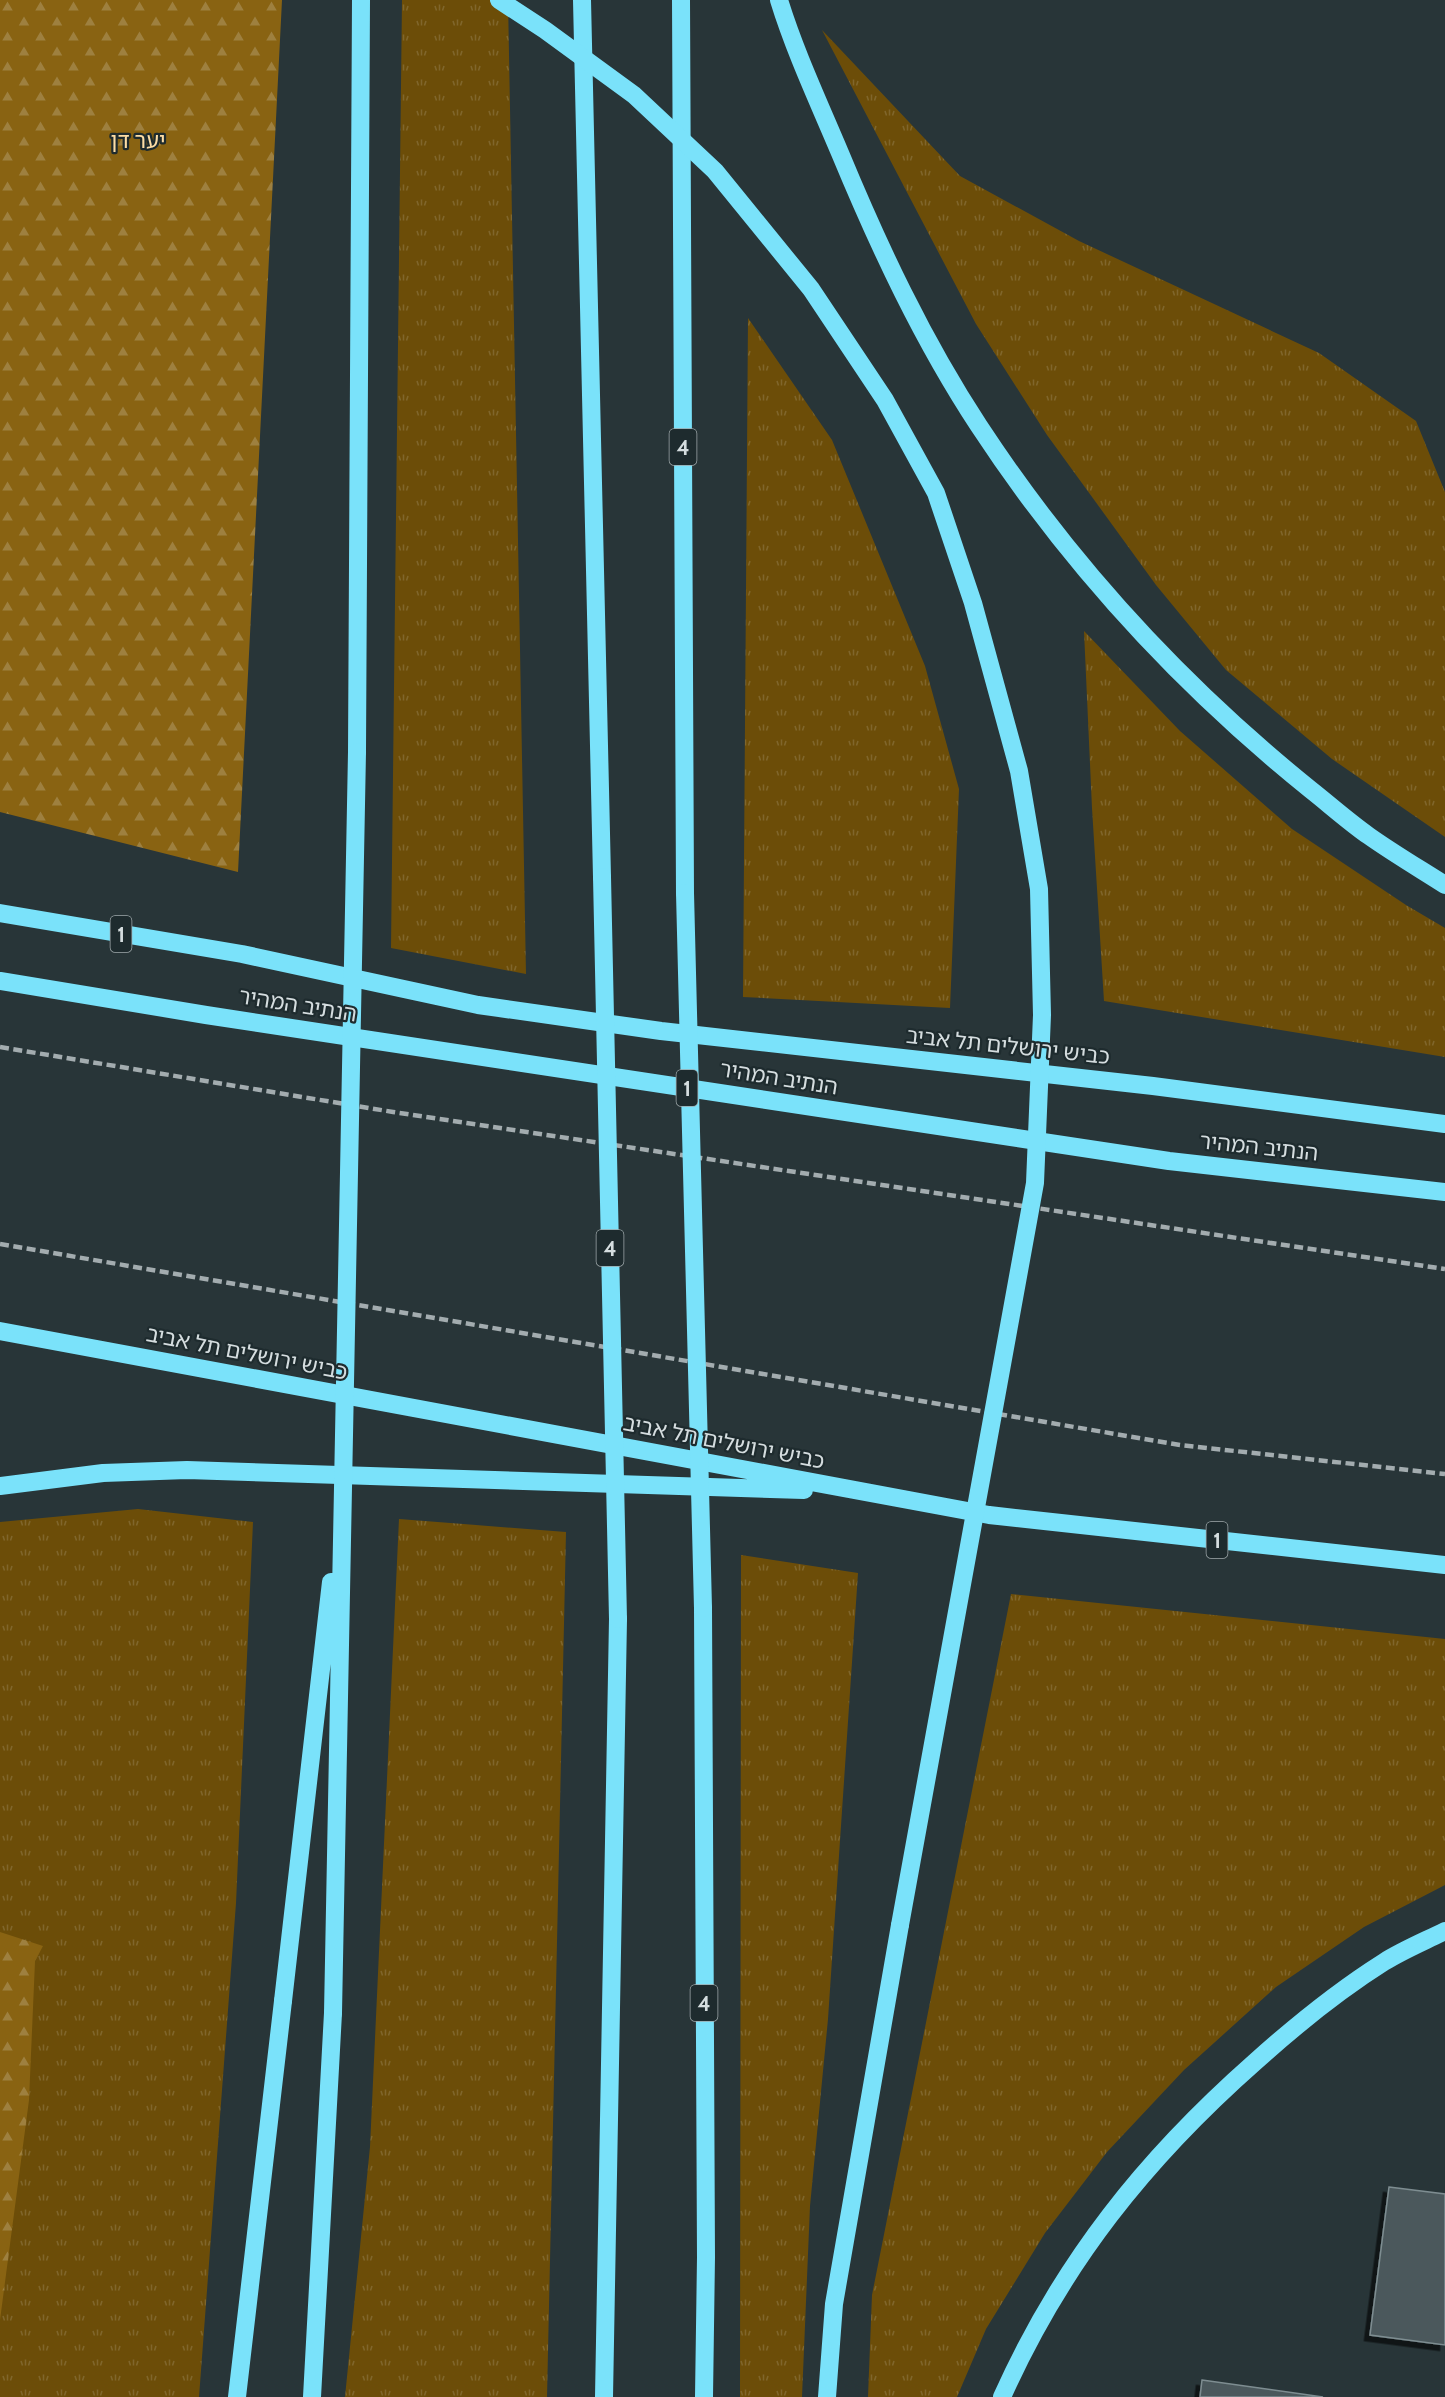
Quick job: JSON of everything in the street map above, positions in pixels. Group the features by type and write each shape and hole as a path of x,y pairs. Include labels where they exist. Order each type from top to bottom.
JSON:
{"highway":[{"path":"312,2397 333,2013 357,752 361,0"},
{"path":"498,0 545,30 634,95 715,171 811,289 885,400 936,493 973,603 1019,771 1039,889 1042,1015 1035,1183 900,1925 834,2304 827,2397"},
{"name":"4","path":"582,0 618,1619 604,2397"},
{"name":"4","path":"681,0 685,893 703,1608 706,2245 704,2397"},
{"path":"779,0 858,196 920,327 979,426 1058,535 1132,622 1216,708 1277,762 1368,835 1445,885"},
{"name":"כביש ירושלים תל אביב","path":"0,913 242,954 478,1005 661,1031 1153,1086 1445,1124"},
{"name":"הנתיב המהיר","path":"0,981 218,1017 1169,1161 1445,1192"},
{"name":"כביש ירושלים תל אביב","path":"0,1331 989,1515 1445,1565"},
{"path":"0,1486 103,1473 187,1470 864,1492"},
{"path":"237,2397 343,1473"},
{"path":"1002,2397 1023,2348 1079,2255 1138,2178 1198,2115 1302,2020 1385,1962 1445,1931"}],"green space":[{"name":"יער דן","path":"0,0 282,0 238,872 0,812"},
{"path":"402,0 508,0 526,974 391,948"},
{"path":"822,30 960,176 1079,241 1319,353 1416,421 1445,492 1445,837 1332,759 1226,670 1156,585 1047,435 976,324"},
{"path":"748,318 832,440 925,666 959,789 950,1008 743,997"},
{"path":"1084,631 1180,731 1292,829 1406,905 1445,928 1445,1057 1104,1001"},
{"path":"138,1509 253,1522 236,1903 199,2397 0,2397 0,1522"},
{"path":"399,1519 566,1532 547,2397 345,2397 370,2147"},
{"path":"741,1555 858,1573 828,2019 810,2206 802,2397 740,2397"},
{"path":"1011,1594 1445,1639 1445,1885 1364,1927 1276,1987 1184,2070 1107,2152 1045,2233 986,2329 957,2397 868,2397 872,2295"},
{"path":"0,1932 43,1946 35,1961 29,2100 0,2320"}],"building":[{"path":"1389,2187 1445,2194 1445,2345 1370,2335"},
{"path":"1202,2380 1323,2397 1200,2397"}],"railway":[{"path":"0,1047 393,1112 1445,1269"},
{"path":"0,1244 1180,1445 1445,1474"}]}
